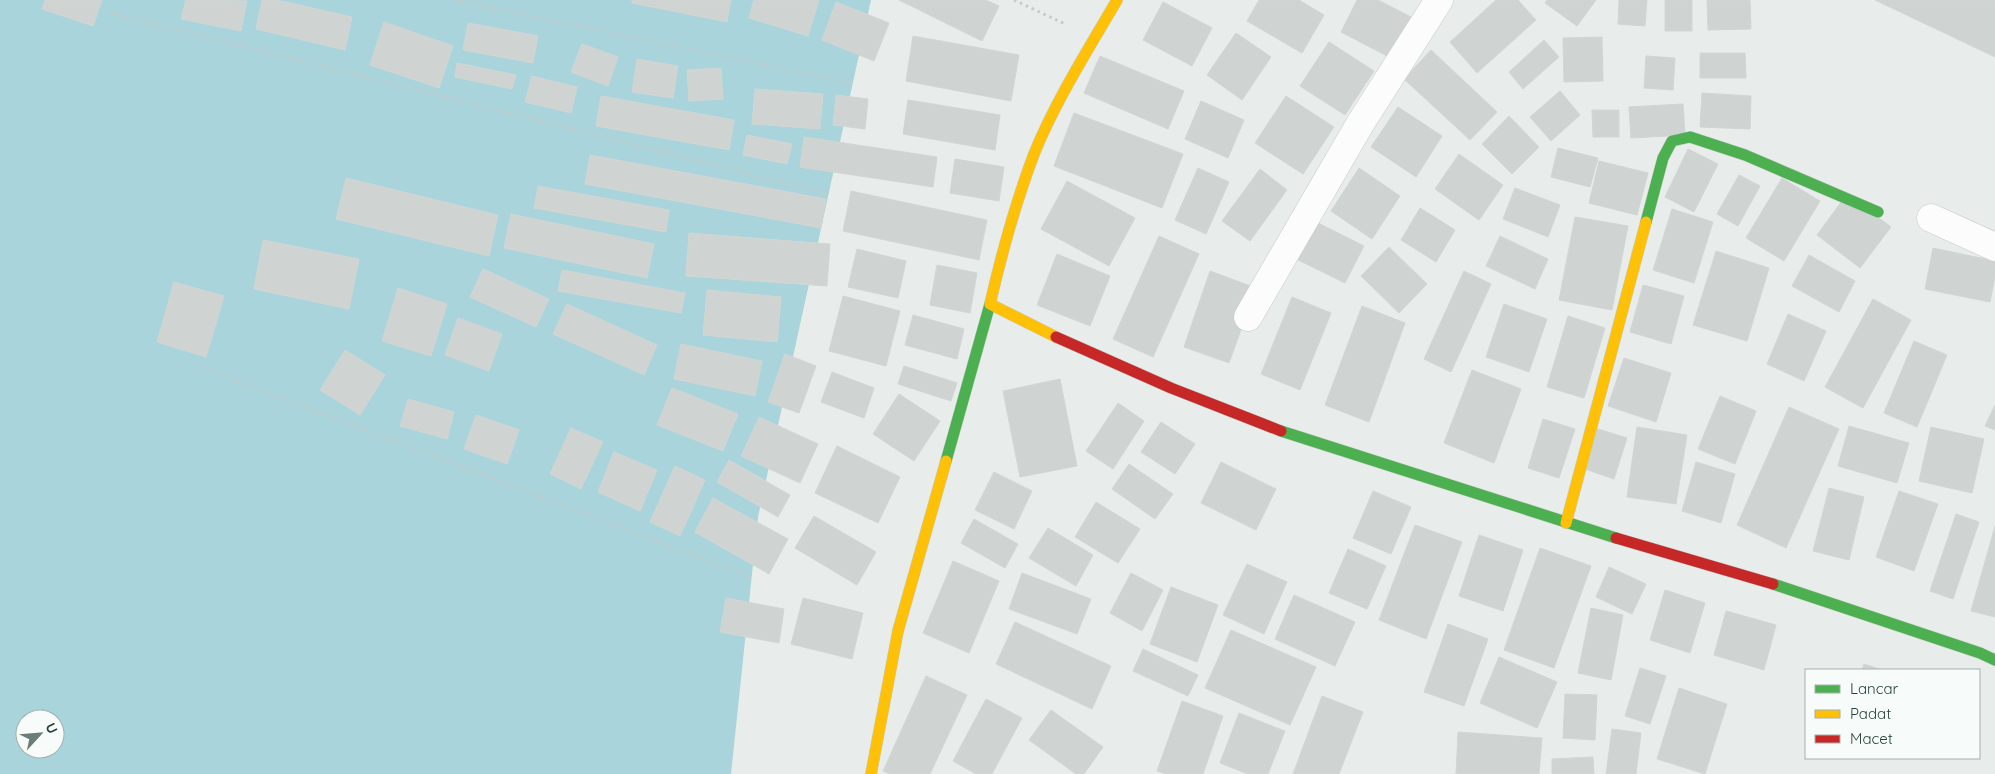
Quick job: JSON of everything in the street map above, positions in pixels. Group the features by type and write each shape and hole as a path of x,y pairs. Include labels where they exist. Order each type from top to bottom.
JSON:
{"street":[{"path":"871,774 898,631 990,304 1009,225 1035,153 1070,83 1117,0"},
{"path":"1248,317 1360,124 1439,0"},
{"path":"1566,523 1663,158 1672,141 1690,138 1745,155 1878,212"},
{"path":"1931,218 1995,247"},
{"path":"990,304 1078,348 1154,381 1286,433 1566,523 1810,595 1980,653 1995,660"}],"path":[{"path":"454,0 853,83"},
{"path":"1014,0 1095,38"},
{"path":"112,12 829,194"},
{"path":"201,367 752,578"}],"water":[{"path":"0,0 871,0 758,517 731,774 0,774"}],"building":[{"path":"45,0 102,0 93,26 42,9"},
{"path":"186,0 247,1 241,31 181,19"},
{"path":"262,0 277,0 352,17 345,50 256,29"},
{"path":"632,0 731,0 727,22 632,3"},
{"path":"754,0 819,0 808,36 749,18"},
{"path":"899,0 986,0 999,6 982,41"},
{"path":"1259,0 1299,0 1324,15 1302,53 1247,21"},
{"path":"1357,0 1378,0 1413,18 1393,59 1341,32"},
{"path":"1496,0 1518,0 1536,20 1477,73 1450,42"},
{"path":"1547,0 1596,0 1577,26 1545,3"},
{"path":"1619,0 1647,0 1645,26 1618,24"},
{"path":"1665,0 1692,0 1692,31 1665,31"},
{"path":"1707,0 1750,0 1751,29 1708,30"},
{"path":"1875,0 1995,0 1995,57"},
{"path":"836,2 889,23 874,61 822,40"},
{"path":"1163,2 1212,28 1192,66 1143,40"},
{"path":"384,22 453,46 439,88 370,65"},
{"path":"468,23 538,36 533,63 463,50"},
{"path":"1236,33 1271,57 1242,100 1207,75"},
{"path":"913,36 1019,55 1011,101 906,81"},
{"path":"1602,37 1603,81 1564,82 1563,38"},
{"path":"1544,40 1559,57 1523,89 1509,72"},
{"path":"1329,42 1374,71 1345,115 1300,86"},
{"path":"582,44 618,57 608,86 571,72"},
{"path":"1431,50 1497,112 1470,140 1404,79"},
{"path":"1700,53 1745,53 1746,78 1700,78"},
{"path":"1100,56 1184,91 1168,129 1084,93"},
{"path":"1646,56 1675,58 1673,90 1644,88"},
{"path":"637,59 678,66 673,98 632,92"},
{"path":"457,63 516,75 512,89 455,77"},
{"path":"721,68 723,99 689,101 687,70"},
{"path":"532,76 577,87 571,113 525,102"},
{"path":"755,89 823,94 820,129 752,124"},
{"path":"1560,91 1580,115 1551,141 1530,117"},
{"path":"1702,93 1751,96 1750,129 1700,127"},
{"path":"836,95 868,99 865,129 833,125"},
{"path":"601,96 734,120 729,150 596,126"},
{"path":"1286,96 1334,127 1303,174 1255,143"},
{"path":"908,100 1000,115 995,150 903,134"},
{"path":"1201,101 1244,120 1228,158 1185,139"},
{"path":"1683,104 1685,135 1631,138 1629,107"},
{"path":"1398,107 1442,136 1416,177 1371,147"},
{"path":"1592,110 1619,110 1619,137 1593,137"},
{"path":"1074,113 1183,154 1162,208 1054,166"},
{"path":"1509,116 1539,147 1512,174 1482,144"},
{"path":"747,135 792,144 787,164 743,155"},
{"path":"804,137 937,157 933,187 800,167"},
{"path":"1558,148 1598,158 1590,187 1551,177"},
{"path":"1688,149 1718,164 1694,212 1665,197"},
{"path":"1459,154 1503,185 1479,220 1435,189"},
{"path":"590,155 826,199 821,228 585,184"},
{"path":"955,159 1004,167 999,201 950,193"},
{"path":"1599,161 1648,173 1637,215 1589,203"},
{"path":"1198,168 1229,182 1206,234 1175,220"},
{"path":"1359,168 1400,196 1372,239 1331,211"},
{"path":"1260,169 1287,190 1250,241 1222,221"},
{"path":"1739,175 1760,186 1738,226 1717,214"},
{"path":"346,178 498,215 489,256 336,219"},
{"path":"1782,178 1820,201 1784,261 1746,238"},
{"path":"1067,181 1135,218 1109,266 1041,229"},
{"path":"538,186 669,210 666,232 534,208"},
{"path":"1515,188 1560,205 1548,237 1503,219"},
{"path":"851,191 987,220 979,260 843,231"},
{"path":"1847,194 1891,227 1860,268 1817,235"},
{"path":"1420,208 1455,230 1436,262 1401,240"},
{"path":"1672,209 1713,222 1694,283 1653,270"},
{"path":"511,214 654,244 647,278 504,248"},
{"path":"1306,217 1364,246 1345,283 1288,255"},
{"path":"1575,217 1628,226 1612,310 1559,300"},
{"path":"689,233 830,244 827,286 686,276"},
{"path":"1159,236 1199,254 1153,357 1113,339"},
{"path":"1500,236 1548,259 1535,289 1486,266"},
{"path":"263,240 359,259 349,309 254,289"},
{"path":"1389,247 1427,284 1399,313 1361,276"},
{"path":"1933,248 1995,261 1995,277 1990,302 1925,289"},
{"path":"857,249 906,261 898,298 848,287"},
{"path":"1716,251 1769,268 1747,341 1693,325"},
{"path":"1057,254 1110,276 1090,326 1037,305"},
{"path":"1809,255 1855,281 1839,312 1792,286"},
{"path":"937,265 977,273 970,313 930,305"},
{"path":"483,269 549,299 536,327 470,297"},
{"path":"562,270 685,293 681,313 558,291"},
{"path":"1210,271 1256,288 1229,363 1184,347"},
{"path":"1464,271 1491,284 1451,372 1424,359"},
{"path":"174,282 224,296 206,357 157,342"},
{"path":"1643,285 1684,296 1671,344 1630,332"},
{"path":"398,288 447,304 431,356 382,341"},
{"path":"707,290 781,297 777,342 703,335"},
{"path":"843,296 900,311 886,366 829,351"},
{"path":"1292,297 1331,313 1300,390 1261,374"},
{"path":"1873,299 1911,320 1863,408 1825,387"},
{"path":"567,304 657,345 644,375 553,334"},
{"path":"1504,304 1547,319 1529,372 1486,357"},
{"path":"1362,306 1405,323 1369,422 1325,405"},
{"path":"1788,314 1826,331 1804,381 1767,364"},
{"path":"913,315 964,329 957,359 905,345"},
{"path":"1568,316 1605,328 1584,398 1547,387"},
{"path":"458,318 502,334 489,371 445,355"},
{"path":"1914,341 1947,355 1917,427 1884,413"},
{"path":"681,344 762,361 755,396 674,379"},
{"path":"345,350 385,375 360,415 320,390"},
{"path":"785,354 816,366 799,413 768,402"},
{"path":"1624,358 1671,373 1656,422 1608,406"},
{"path":"904,366 957,383 951,401 898,384"},
{"path":"1472,370 1521,389 1494,463 1444,443"},
{"path":"832,372 874,388 864,418 821,402"},
{"path":"1060,379 1077,466 1020,477 1003,391"},
{"path":"672,388 738,414 723,451 657,425"},
{"path":"899,394 940,421 914,461 873,434"},
{"path":"1720,396 1756,411 1735,464 1698,449"},
{"path":"408,399 454,412 447,439 400,426"},
{"path":"1118,403 1144,421 1113,469 1086,451"},
{"path":"1995,405 1995,430 1985,426"},
{"path":"1789,407 1839,429 1786,548 1737,525"},
{"path":"476,415 519,430 507,464 464,449"},
{"path":"759,417 818,444 800,483 741,456"},
{"path":"1543,419 1575,429 1559,478 1528,468"},
{"path":"1161,422 1195,444 1175,474 1141,452"},
{"path":"1849,426 1909,443 1897,483 1838,466"},
{"path":"1637,427 1687,435 1676,504 1627,497"},
{"path":"1931,427 1984,439 1972,493 1919,481"},
{"path":"571,428 603,442 581,489 550,474"},
{"path":"1595,428 1627,438 1614,479 1582,468"},
{"path":"837,446 900,477 878,523 815,493"},
{"path":"614,452 657,470 640,511 598,492"},
{"path":"729,460 790,495 778,517 717,482"},
{"path":"1221,462 1276,489 1256,530 1201,503"},
{"path":"1696,462 1735,474 1721,523 1682,511"},
{"path":"1129,464 1173,494 1155,519 1112,489"},
{"path":"675,466 705,480 680,536 650,522"},
{"path":"994,472 1032,491 1014,529 975,510"},
{"path":"1829,488 1864,497 1849,560 1813,551"},
{"path":"1373,491 1411,507 1391,554 1353,538"},
{"path":"1899,491 1938,504 1914,571 1876,557"},
{"path":"713,498 788,539 769,574 695,532"},
{"path":"1096,502 1140,529 1118,563 1075,537"},
{"path":"1956,514 1979,522 1953,599 1930,591"},
{"path":"814,516 876,552 857,585 795,548"},
{"path":"974,519 1018,544 1005,568 961,543"},
{"path":"1415,525 1462,542 1426,639 1379,620"},
{"path":"1995,526 1995,617 1971,611"},
{"path":"1048,528 1093,555 1076,586 1029,558"},
{"path":"1479,535 1523,550 1503,611 1459,596"},
{"path":"1540,548 1591,566 1554,668 1504,650"},
{"path":"1348,549 1386,566 1367,609 1329,593"},
{"path":"953,561 999,581 969,653 923,633"},
{"path":"1247,564 1287,582 1264,634 1223,615"},
{"path":"1609,567 1646,584 1632,614 1596,597"},
{"path":"1022,573 1091,599 1077,634 1009,609"},
{"path":"1131,573 1163,590 1142,631 1110,613"},
{"path":"1171,587 1218,605 1197,662 1150,644"},
{"path":"1665,590 1705,603 1690,653 1650,640"},
{"path":"1294,595 1355,622 1335,666 1275,639"},
{"path":"726,598 784,609 779,643 720,632"},
{"path":"803,598 863,613 852,659 791,644"},
{"path":"1591,608 1623,615 1611,680 1578,673"},
{"path":"1726,611 1776,625 1764,670 1714,655"},
{"path":"1015,622 1111,666 1092,709 996,664"},
{"path":"1448,624 1488,639 1464,706 1424,692"},
{"path":"1231,630 1316,667 1290,725 1205,688"},
{"path":"1143,649 1198,675 1188,696 1133,671"},
{"path":"1499,657 1557,682 1537,728 1480,703"},
{"path":"1864,664 1879,669 1862,669"},
{"path":"1640,668 1666,676 1650,724 1625,716"},
{"path":"926,676 967,695 930,774 890,774 883,771"},
{"path":"1679,688 1727,704 1705,774 1657,759"},
{"path":"1565,694 1597,695 1595,740 1563,738"},
{"path":"1322,696 1363,712 1339,774 1293,774"},
{"path":"986,699 1022,718 992,774 976,774 953,761"},
{"path":"1182,701 1223,716 1203,774 1166,774 1157,771"},
{"path":"1051,710 1103,747 1084,774 1076,774 1029,740"},
{"path":"1239,713 1285,731 1268,774 1248,774 1220,763"},
{"path":"1612,729 1641,733 1636,774 1606,774"},
{"path":"1458,732 1542,738 1539,774 1456,774"},
{"path":"1593,757 1594,774 1552,774 1552,759"}],"traffic: fast":[{"path":"1646,222 1663,158 1672,141 1690,137 1745,155 1878,212"},
{"path":"946,461 990,304"},
{"path":"1281,431 1616,538"},
{"path":"1773,584 1980,653 1995,660"}],"traffic: slow":[{"path":"1056,337 990,304 1009,228 1034,154 1062,95 1117,0"},
{"path":"1566,523 1646,222"},
{"path":"871,774 898,631 946,461"}],"traffic: jam":[{"path":"1056,337 1171,388 1281,431"},
{"path":"1616,538 1773,584"}]}
